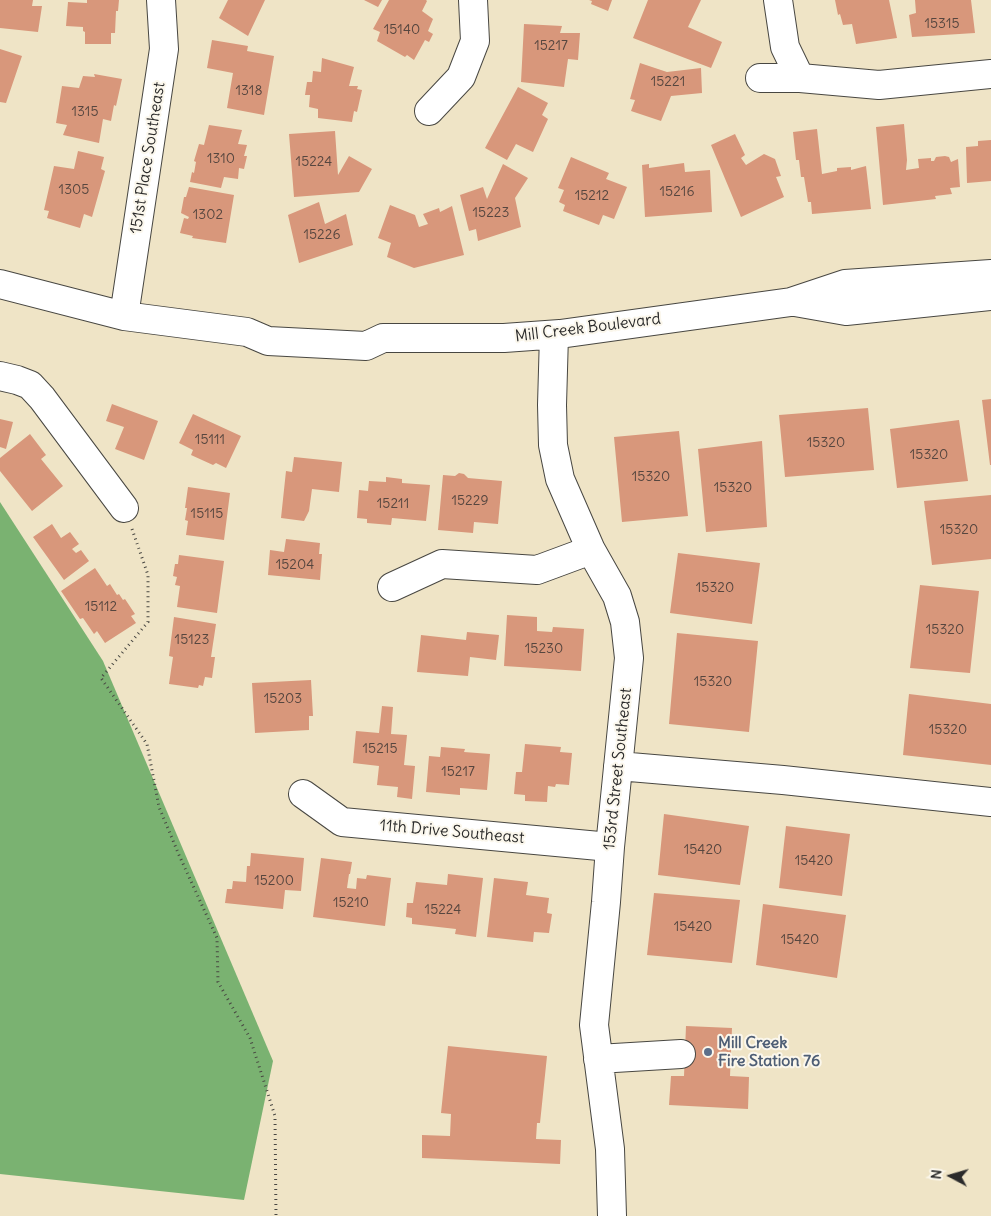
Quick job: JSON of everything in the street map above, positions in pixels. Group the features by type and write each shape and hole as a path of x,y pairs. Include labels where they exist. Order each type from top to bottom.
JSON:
{"street":[{"name":"151st Place Southeast","path":"124,316 164,50 161,0"},
{"path":"429,111 461,77 475,41 473,0"},
{"path":"778,0 785,47 800,78"},
{"path":"760,78 800,78 878,85 991,74"},
{"name":"Mill Creek Boulevard","path":"0,284 124,316 247,332 268,341 366,346 383,338 504,338 554,335 791,302 845,284 991,274"},
{"name":"Mill Creek Boulevard","path":"791,302 846,311 991,296"},
{"name":"153rd Street Southeast","path":"554,335 553,445 560,479 590,550 617,596 625,622 629,658 594,1025 610,1149 612,1216"},
{"path":"0,376 30,385 42,398 124,508"},
{"path":"392,587 442,564 537,570 590,550"},
{"path":"618,766 793,781 991,802"},
{"name":"11th Drive Southeast","path":"303,794 342,822 610,847"},
{"path":"598,1059 681,1054"}],"path":[{"path":"124,508 148,574 148,622 101,678 147,744 160,807 217,938 218,982 250,1038 275,1116 276,1216"}],"green space":[{"path":"0,502 103,661 273,1061 244,1200 0,1174"}],"building":[{"path":"0,0 33,0 32,6 42,6 38,32 0,28"},
{"path":"87,0 119,0 118,11 116,11 115,33 111,33 111,44 85,44 83,27 66,26 68,2 87,3"},
{"path":"228,0 265,0 248,36 219,18"},
{"path":"364,0 382,0 378,7"},
{"path":"389,0 427,1 422,11 433,19 428,31 433,34 429,42 425,40 414,60 377,41 380,32 373,29"},
{"path":"589,0 612,0 608,11 591,4 592,1"},
{"path":"648,0 701,0 688,27 722,42 711,68 633,38"},
{"path":"835,0 889,0 897,38 856,44 852,24 843,25 840,14 838,15"},
{"path":"915,0 971,0 975,33 912,37 909,15 916,13"},
{"path":"524,24 562,26 560,33 580,33 578,60 568,59 564,87 521,82"},
{"path":"212,40 248,46 247,51 274,56 264,115 227,108 233,73 207,68"},
{"path":"0,49 22,56 6,103 0,102"},
{"path":"322,58 354,67 349,86 358,86 357,89 362,90 357,112 354,111 352,122 318,118 318,109 309,107 310,95 305,95 307,82 312,82 313,71 321,72"},
{"path":"640,63 667,72 701,68 702,93 671,96 661,121 631,111 635,100 630,99"},
{"path":"94,74 122,79 111,121 103,119 99,143 63,135 67,125 56,123 62,86 79,88 83,76 95,77"},
{"path":"518,87 548,103 542,115 548,119 533,152 516,144 507,160 485,148"},
{"path":"904,124 906,170 919,168 918,159 931,158 931,161 934,161 936,157 945,156 949,157 951,162 958,159 960,187 950,188 952,194 935,196 936,199 883,205 876,127"},
{"path":"209,125 242,130 238,144 247,145 244,156 247,156 244,169 239,168 238,179 224,177 221,188 190,182 192,172 194,173 196,162 194,161 199,144 204,145"},
{"path":"817,129 822,174 837,171 837,168 851,167 851,170 866,166 871,209 812,214 811,202 808,202 804,177 801,177 799,160 796,160 793,132"},
{"path":"335,131 338,175 349,156 372,169 359,192 294,197 289,134"},
{"path":"735,134 745,155 741,158 746,165 764,154 775,159 781,176 776,177 784,197 741,217 711,145"},
{"path":"991,140 991,181 967,183 966,147 978,146 978,141"},
{"path":"78,151 104,157 101,169 105,171 92,217 84,214 80,228 47,218 49,211 44,210 54,166 74,169"},
{"path":"571,157 609,173 606,179 627,187 614,219 603,215 599,225 563,211 565,205 559,202 564,190 558,188"},
{"path":"684,163 685,172 710,170 712,212 645,217 642,165 649,164 649,168"},
{"path":"503,164 528,178 515,198 521,227 478,241 476,229 469,231 460,195 483,187 487,199"},
{"path":"189,187 234,195 226,243 192,238 193,236 180,233 184,218 188,219 189,217 181,213 184,197 186,197"},
{"path":"319,202 325,224 346,214 353,245 299,263 288,215"},
{"path":"390,205 415,215 419,227 428,224 423,214 439,208 440,212 452,206 464,255 414,268 387,257 391,243 378,238"},
{"path":"991,399 991,465 990,465 982,400"},
{"path":"112,404 158,421 144,460 115,449 124,427 106,421"},
{"path":"868,408 874,470 785,477 779,415"},
{"path":"193,414 241,436 226,468 216,463 213,465 191,455 193,450 179,443"},
{"path":"0,419 13,422 6,449 0,447"},
{"path":"959,420 968,481 897,488 890,429"},
{"path":"679,431 688,516 622,522 614,437"},
{"path":"30,434 46,455 41,459 63,486 32,511 0,471 0,458"},
{"path":"762,441 767,527 706,532 698,449"},
{"path":"294,457 342,462 339,492 312,489 309,511 304,521 281,518 286,471 292,472"},
{"path":"459,473 464,474 468,478 502,481 498,524 474,522 473,533 438,530 443,475 455,476"},
{"path":"386,477 402,479 402,483 430,485 426,521 392,518 391,525 367,523 367,519 357,518 359,490 368,491 369,481 386,482"},
{"path":"188,487 230,493 224,540 186,535 188,521 185,520 187,508 185,508"},
{"path":"991,495 991,559 932,565 924,501"},
{"path":"52,524 61,538 70,532 79,544 72,549 76,553 81,550 89,561 64,580 33,537"},
{"path":"286,539 320,543 319,554 322,554 320,580 268,575 270,550 284,552"},
{"path":"678,553 760,563 752,624 670,613"},
{"path":"179,555 224,561 217,613 177,607 180,586 175,585 177,577 173,576 175,564 178,564"},
{"path":"95,568 107,586 110,584 117,595 119,594 123,600 125,599 135,614 131,616 136,623 105,643 97,631 94,634 83,618 80,619 61,591"},
{"path":"920,585 979,591 970,673 910,668"},
{"path":"507,615 537,617 537,631 552,632 553,627 584,629 581,671 504,666"},
{"path":"174,617 216,624 211,657 215,657 212,678 205,677 203,686 199,685 198,688 169,684 173,657 169,656"},
{"path":"467,632 499,635 496,660 470,657 468,676 417,672 421,635 466,640"},
{"path":"677,633 758,641 749,732 669,724"},
{"path":"311,680 313,716 309,716 309,730 255,733 252,683"},
{"path":"909,694 991,704 991,765 903,755"},
{"path":"382,706 393,707 391,734 407,735 404,765 415,766 412,799 397,797 398,787 377,785 379,766 353,763 356,731 379,733"},
{"path":"525,744 561,747 560,752 572,753 569,785 556,784 555,787 548,786 547,802 525,801 525,795 514,794 516,772 522,772"},
{"path":"441,747 465,749 464,752 490,754 487,790 460,788 460,795 426,792 429,756 440,757"},
{"path":"664,814 749,826 740,885 658,875"},
{"path":"786,826 850,834 842,896 779,888"},
{"path":"251,853 304,858 301,891 285,890 283,909 225,903 227,889 232,889 233,881 246,882 247,866 250,866"},
{"path":"321,858 352,862 347,888 356,889 357,878 366,879 367,875 391,878 385,926 313,917"},
{"path":"448,874 483,878 476,937 455,934 456,929 412,924 412,918 406,917 407,903 413,903 416,882 447,885"},
{"path":"494,878 528,882 526,895 549,898 547,913 552,914 549,933 534,932 533,942 487,937"},
{"path":"654,893 740,900 732,963 647,955"},
{"path":"763,904 846,915 837,978 756,965"},
{"name":"Mill Creek Fire Station 76","path":"686,1026 732,1028 730,1076 749,1077 748,1109 669,1105 671,1076 684,1076"},
{"path":"448,1046 547,1056 540,1123 537,1123 536,1139 561,1140 560,1164 422,1158 422,1135 450,1136 451,1114 441,1113"}],"place":[{"name":"Mill Creek Fire Station 76","path":"708,1052"}]}
